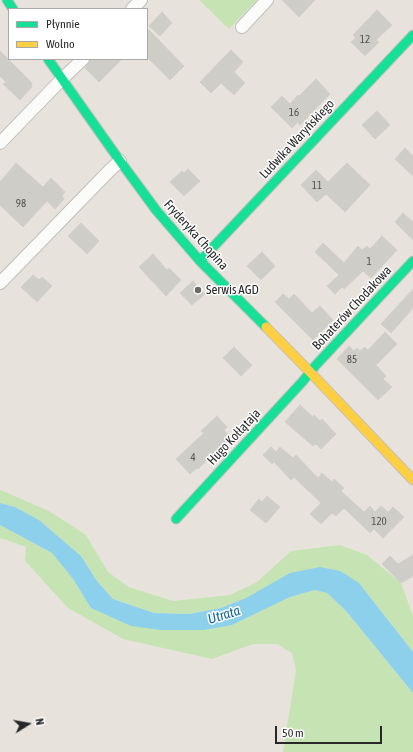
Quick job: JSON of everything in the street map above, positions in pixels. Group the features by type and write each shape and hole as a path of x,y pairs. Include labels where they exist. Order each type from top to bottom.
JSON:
{"street":[{"path":"133,8 141,0"},
{"path":"242,27 267,0"},
{"name":"Ludwika Waryńskiego","path":"200,261 413,35"},
{"name":"Fryderyka Chopina","path":"49,60 156,210 200,261 310,372 413,480"},
{"path":"0,143 82,60"},
{"path":"0,283 120,161"},
{"name":"Bohaterów Chodakowa","path":"310,372 413,261"},
{"name":"Hugo Kołłątaja","path":"176,519 303,382 310,372"}],"green space":[{"path":"199,0 257,0 229,29"},
{"path":"0,490 49,511 86,535 108,572 129,587 173,601 230,595 257,582 291,551 340,545 367,555 401,583 413,616 413,652 359,583 246,598 221,608 189,614 154,613 113,599 97,581 81,556 39,520 15,507 0,503"},
{"path":"0,525 52,553 73,579 91,608 232,625 290,597 315,590 327,593 346,611 413,693 413,752 283,752 296,670 292,653 277,644 253,644 212,659 123,639 68,608 25,561 26,547 0,538"}],"water":[{"name":"Utrata","path":"0,503 15,507 39,520 81,556 97,581 113,599 154,613 189,614 221,608 246,598 290,573 320,567 340,571 359,583 413,652 413,693 346,611 327,593 315,590 290,597 232,625 204,630 161,630 131,626 91,608 73,579 52,553 0,525"}],"building":[{"path":"282,0 315,0 299,17"},
{"path":"377,10 392,25 376,40 379,42 365,56 351,42 356,38 353,35"},
{"path":"162,12 172,23 160,36 149,26"},
{"path":"148,29 184,66 170,80 148,58"},
{"path":"231,50 243,62 234,72 245,83 234,95 221,83 211,93 200,82"},
{"path":"0,51 31,82 31,88 20,100 3,84 6,82 0,76"},
{"path":"90,60 121,60 99,82 85,68"},
{"path":"316,79 330,94 300,125 298,122 292,128 271,107 282,96 290,104"},
{"path":"377,111 390,125 375,139 362,125"},
{"path":"405,148 413,156 413,176 395,159"},
{"path":"16,163 43,187 51,178 65,192 62,196 64,199 55,209 47,201 23,227 0,205 0,182"},
{"path":"347,163 370,185 345,212 326,194 317,202 301,185 316,170 328,182"},
{"path":"188,169 200,181 184,196 170,182 182,171 184,173"},
{"path":"403,213 413,222 413,240 395,222"},
{"path":"81,223 99,241 87,254 68,236"},
{"path":"382,236 397,250 371,278 363,271 344,289 342,287 335,294 327,286 339,275 315,252 323,243 344,263 358,246 362,250 367,246 370,249"},
{"path":"262,252 275,266 261,280 247,266"},
{"path":"153,254 167,270 169,268 181,280 166,296 139,267"},
{"path":"33,275 39,280 42,277 52,286 37,302 21,287"},
{"path":"193,281 205,294 192,305 180,293"},
{"path":"413,289 413,308 391,333 381,324"},
{"path":"283,294 289,299 294,294 312,313 320,306 333,320 313,340 275,302"},
{"path":"385,332 397,344 376,365 386,376 383,379 392,387 378,400 337,359 349,346 354,351 357,348 360,351 365,347 368,350"},
{"path":"234,347 252,365 241,376 223,358"},
{"path":"300,405 313,417 314,415 320,421 322,419 336,434 321,449 316,444 313,446 285,422"},
{"path":"217,416 227,427 224,430 231,438 198,469 197,468 190,474 176,459 204,433 201,431"},
{"path":"271,447 276,452 280,447 293,458 296,455 318,478 322,473 332,482 334,479 344,488 341,491 364,512 370,506 375,512 381,506 388,512 393,507 404,517 383,538 374,529 370,533 344,508 336,516 332,513 321,524 310,514 321,503 294,477 291,480 274,462 272,464 263,455"},
{"path":"267,496 280,507 266,523 250,510 259,499 262,502"},
{"path":"413,555 413,576 401,583 382,564 390,556 398,564"}],"traffic: fast":[{"path":"7,0 12,8"},
{"path":"200,261 413,35"},
{"path":"49,60 156,210 200,261 266,327"},
{"path":"176,519 413,261"}],"traffic: slow":[{"path":"266,327 413,480"}],"place":[{"name":"Serwis AGD","path":"198,290"}]}
